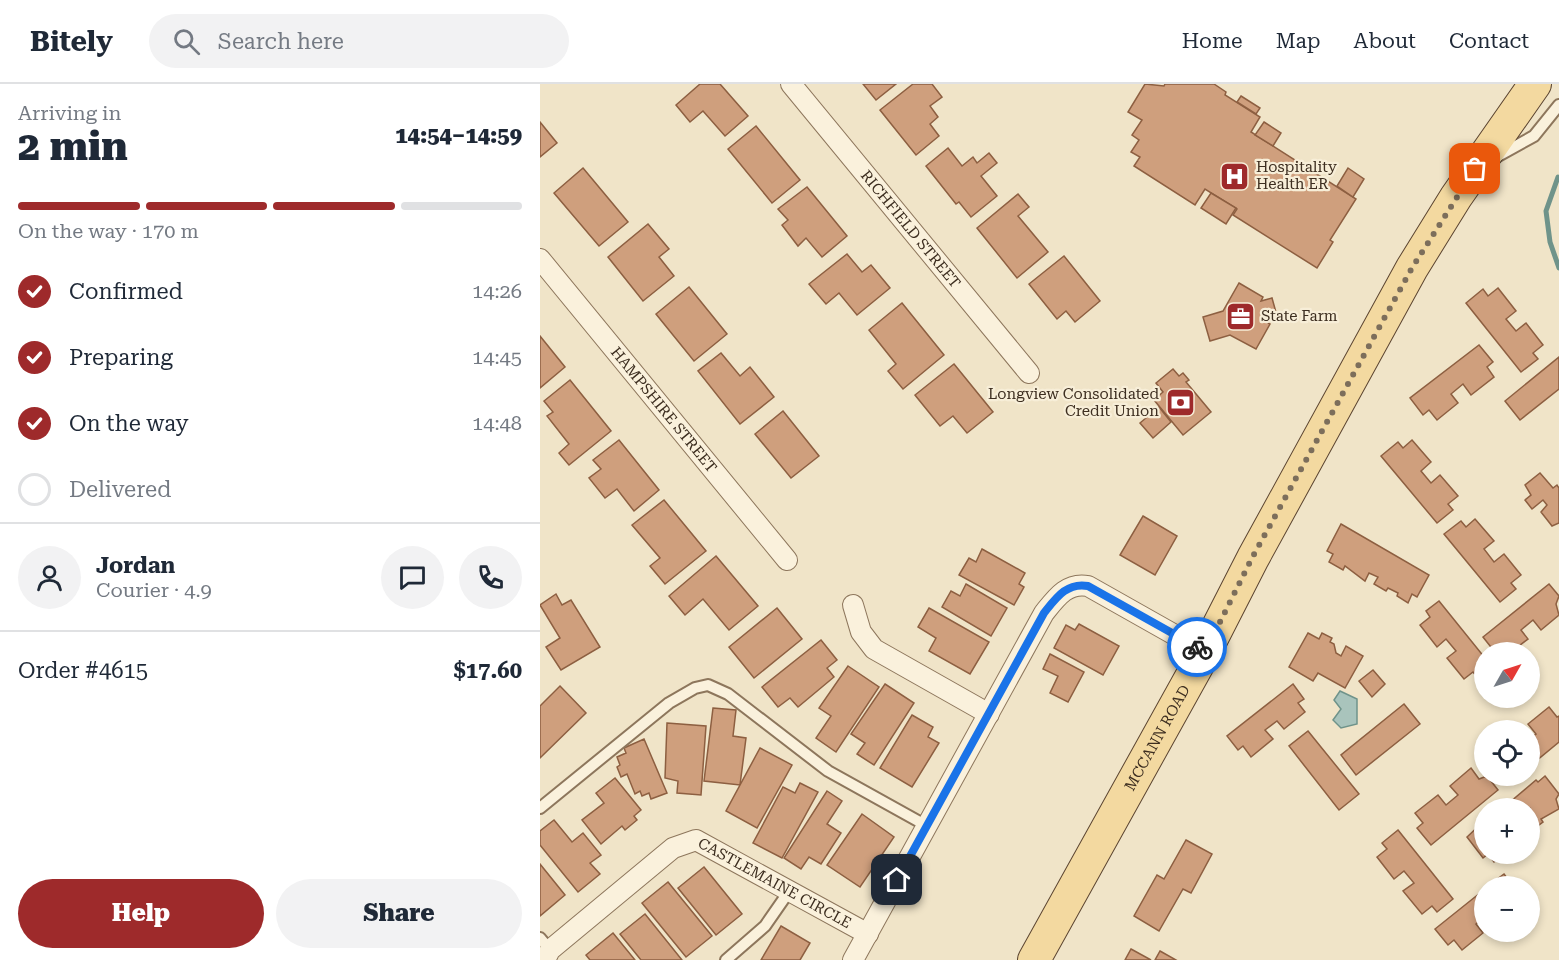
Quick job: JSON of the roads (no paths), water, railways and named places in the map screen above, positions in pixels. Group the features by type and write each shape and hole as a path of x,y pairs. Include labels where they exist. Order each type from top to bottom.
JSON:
{"main road":[{"name":"MCCANN ROAD","path":"1034,960 1205,652 1252,558 1412,268 1475,169 1535,84"}],"street":[{"name":"RICHFIELD STREET","path":"791,84 1029,373"},
{"name":"HAMPSHIRE STREET","path":"540,259 787,560"},
{"path":"853,960 1044,613 1059,595 1074,585 1088,586 1205,652"},
{"path":"853,605 861,632 874,649 989,714"},
{"name":"CASTLEMAINE CIRCLE","path":"545,949 682,843 696,840 868,934"}],"lane":[{"path":"1475,169 1534,136 1559,105"},
{"path":"540,808 669,703 695,688 708,685 728,694 828,771 927,826"},
{"path":"726,960 765,926 790,891"}],"water":[{"path":"1340,691 1357,699 1357,724 1341,728 1333,720 1341,709 1334,700"}],"waterway":[{"path":"1558,177 1546,211 1550,242 1559,268"}],"place":[{"name":"Hospitality Health ER","path":"1235,176"},
{"name":"State Farm","path":"1240,316"},
{"name":"Longview Consolidated Credit Union","path":"1180,403"}]}
